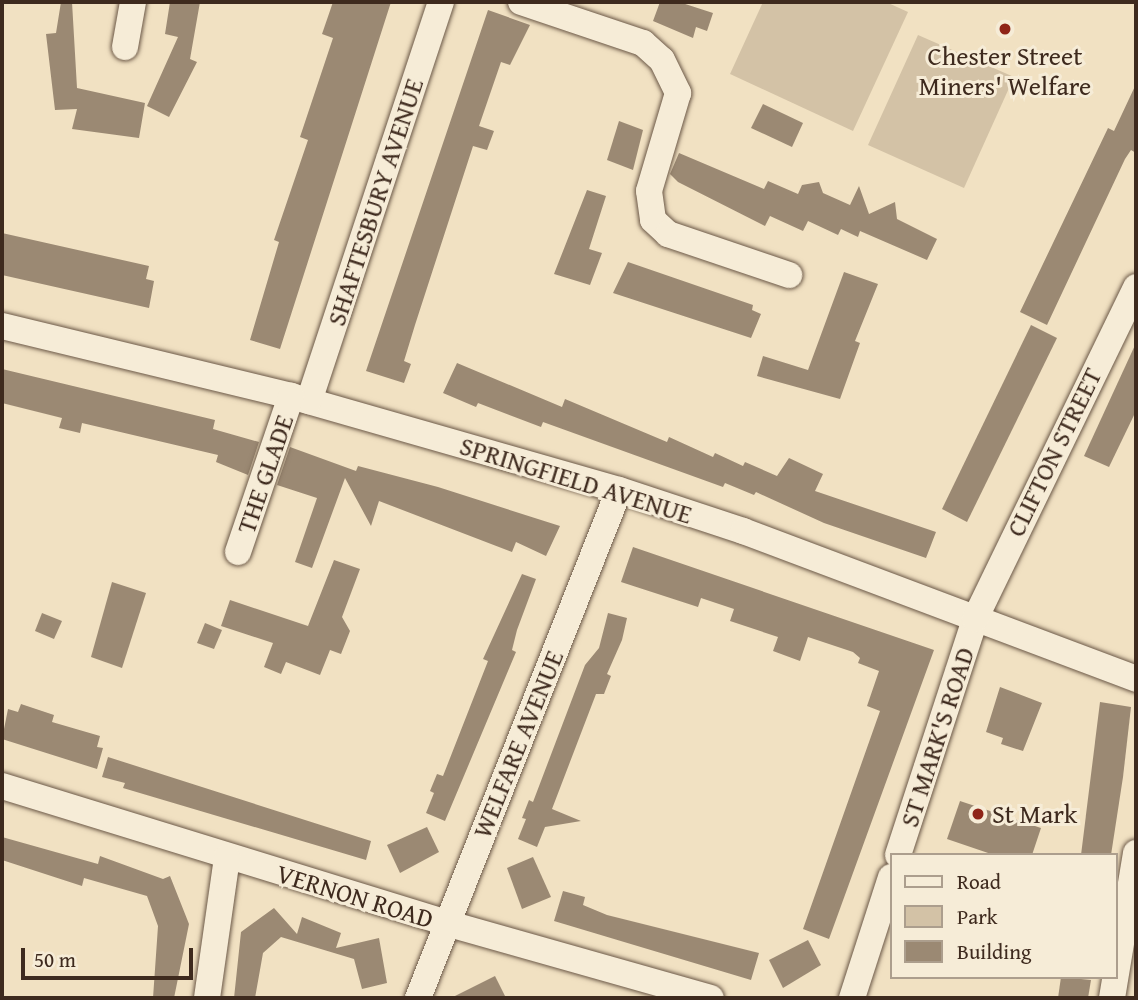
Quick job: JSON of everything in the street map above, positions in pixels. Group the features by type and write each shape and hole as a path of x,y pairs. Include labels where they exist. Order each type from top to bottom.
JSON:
{"street":[{"path":"125,47 132,2"},
{"name":"SHAFTESBURY AVENUE","path":"300,399 442,2"},
{"path":"521,2 643,43 662,60 678,93 649,191 653,220 668,234 789,275"},
{"name":"CLIFTON STREET","path":"975,618 1136,287"},
{"name":"SPRINGFIELD AVENUE","path":"2,326 300,399 619,491 743,531 1136,679"},
{"name":"THE GLADE","path":"239,552 300,399"},
{"name":"WELFARE AVENUE","path":"418,998 619,491"},
{"name":"ST MARK'S ROAD","path":"899,853 975,618"},
{"name":"VERNON ROAD","path":"2,786 446,923 711,998"},
{"path":"1117,968 1136,853"},
{"path":"207,998 227,857"},
{"path":"852,998 890,880"},
{"path":"1112,998 1115,979"}],"green space":[{"path":"763,2 886,2 908,12 853,131 730,74"},
{"path":"918,35 1014,77 964,188 868,145"}],"building":[{"path":"61,2 72,2 77,88 145,103 139,138 72,129 77,109 55,110 46,34 56,33"},
{"path":"170,2 200,2 190,59 197,62 169,117 147,106 178,37 165,34"},
{"path":"333,2 391,2 280,349 250,340 279,242 274,240 308,140 300,137 333,38 322,34"},
{"path":"660,2 679,2 713,13 707,31 696,27 693,38 653,21"},
{"path":"488,10 530,25 510,65 501,62 479,126 494,131 487,150 473,146 404,361 411,364 404,383 366,371"},
{"path":"1136,84 1136,153 1131,150 1125,159 1047,325 1020,312 1108,128 1114,131"},
{"path":"763,104 803,123 792,147 751,128"},
{"path":"619,121 643,130 633,170 607,160"},
{"path":"679,153 764,189 768,181 798,194 802,185 819,182 823,193 850,205 859,186 869,214 895,202 897,219 937,239 927,260 860,231 858,237 841,229 838,235 808,221 803,231 770,216 765,226 678,182 670,174"},
{"path":"587,190 606,196 589,249 602,253 590,285 554,274"},
{"path":"2,233 149,266 146,279 154,281 149,308 2,275"},
{"path":"628,262 753,305 752,310 761,314 751,338 613,293"},
{"path":"844,272 878,284 855,341 860,343 840,399 757,376 763,356 808,370"},
{"path":"1031,325 1057,338 967,522 942,509"},
{"path":"1136,343 1136,411 1109,467 1084,456"},
{"path":"457,363 562,407 565,399 667,442 669,437 713,457 715,453 743,466 745,462 777,476 789,458 823,474 815,491 936,532 926,558 824,523 756,492 754,495 725,483 723,487 543,422 541,427 478,403 476,407 443,393"},
{"path":"2,369 215,420 213,429 259,442 248,475 216,462 218,455 82,423 80,433 59,428 62,418 2,403"},
{"path":"290,447 356,471 358,466 438,487 560,526 546,556 516,542 512,552 379,501 371,526 345,478 312,568 295,562 317,498 277,485"},
{"path":"633,547 934,650 829,939 803,929 880,711 867,706 879,671 858,663 860,658 853,652 808,637 800,661 773,651 778,637 730,621 734,609 701,598 698,607 621,582"},
{"path":"334,560 360,569 342,617 350,631 341,654 330,650 320,675 286,662 281,674 264,667 273,643 221,626 230,600 308,626"},
{"path":"522,574 536,579 517,630 512,650 516,652 445,821 426,813 434,793 430,791 437,774 443,776 488,661 483,659"},
{"path":"112,582 146,593 122,668 91,657"},
{"path":"42,613 62,621 54,639 35,631"},
{"path":"608,613 627,618 622,640 607,674 611,676 604,694 596,694 552,809 581,821 545,827 537,847 518,839 526,819 522,818 529,800 533,802 585,665 599,648"},
{"path":"205,623 222,630 214,649 197,643"},
{"path":"1000,687 1042,703 1023,751 1001,744 1003,738 986,732"},
{"path":"1100,702 1131,707 1111,853 1081,853"},
{"path":"21,704 54,715 52,722 100,736 97,747 103,748 97,769 2,739 8,709 18,712"},
{"path":"108,757 371,841 366,860 123,788 125,783 102,777"},
{"name":"St Mark","path":"960,801 1041,828 1033,853 988,853 947,839"},
{"path":"427,827 439,852 400,873 387,845"},
{"path":"2,837 98,864 100,856 163,879 170,876 189,924 174,998 153,998 158,926 147,896 84,878 82,886 2,860"},
{"path":"533,857 551,897 522,909 507,868"},
{"path":"563,891 585,897 583,905 607,915 759,953 751,980 554,921"},
{"path":"274,908 297,934 302,917 341,933 336,948 379,938 387,983 362,989 354,959 281,937 263,953 255,998 234,998 241,932"},
{"path":"808,940 821,965 783,988 769,960"},
{"path":"495,976 506,998 451,998"},
{"path":"1061,979 1091,980 1088,998 1058,998"}],"place":[{"name":"Chester Street Miners' Welfare","path":"1005,29"},
{"name":"St Mark","path":"978,814"}]}
